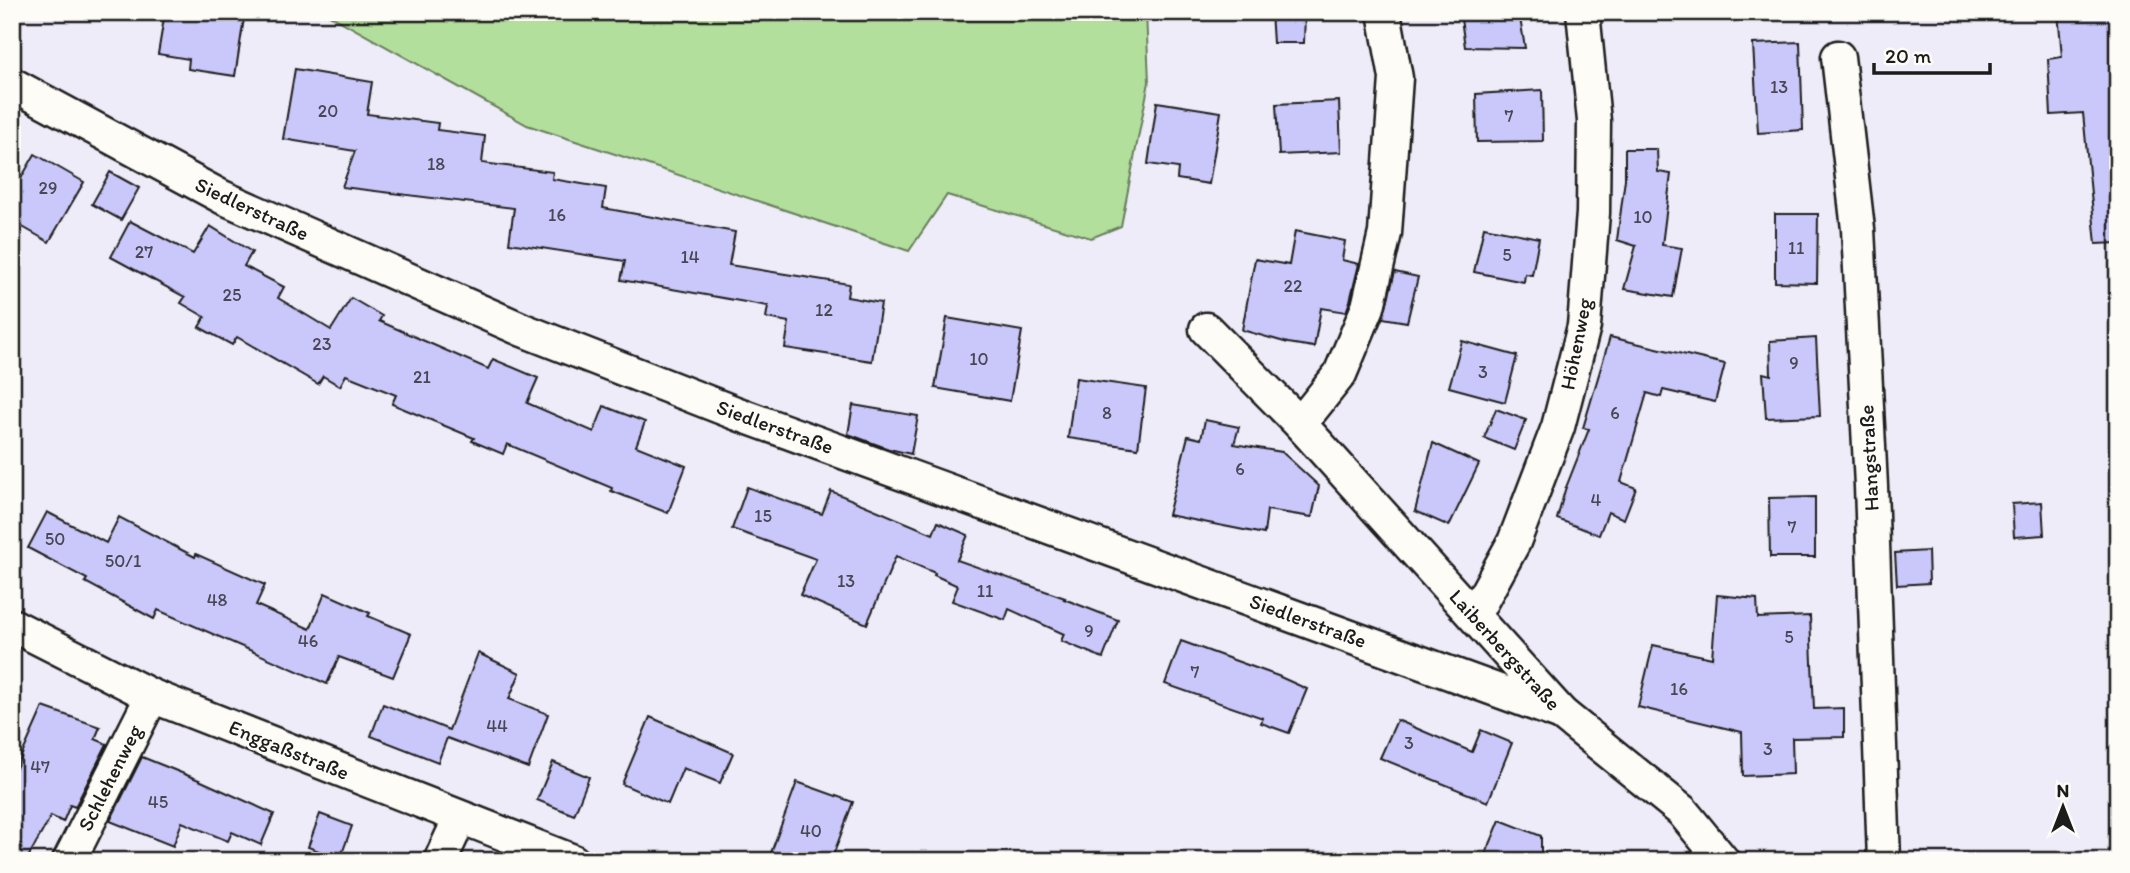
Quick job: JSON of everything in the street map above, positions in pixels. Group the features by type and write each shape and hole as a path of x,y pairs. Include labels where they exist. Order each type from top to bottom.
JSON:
{"street":[{"path":"1300,424 1340,374 1368,307 1385,233 1396,78 1384,12"},
{"name":"Höhenweg","path":"1474,615 1514,542 1524,517 1558,427 1584,326 1593,213 1594,121 1583,12"},
{"name":"Hangstraße","path":"1838,57 1858,229 1884,861"},
{"name":"Siedlerstraße","path":"12,84 222,197 523,330 738,414 1562,714"},
{"name":"Laiberbergstraße","path":"1206,329 1300,424 1562,714 1682,811 1723,861"},
{"name":"Enggaßstraße","path":"12,625 152,696 573,861"},
{"name":"Schlehenweg","path":"69,861 152,696"},
{"path":"440,861 460,818"}],"green space":[{"path":"324,12 1146,12 1149,82 1121,226 1091,238 947,195 909,251 527,125"}],"building":[{"path":"165,12 245,12 235,76 188,69 189,59 158,54"},
{"path":"1271,12 1305,12 1304,43 1273,43"},
{"path":"1460,12 1519,12 1525,48 1465,47"},
{"path":"2058,12 2118,12 2118,243 2096,244 2083,113 2051,115 2048,59 2062,57"},
{"path":"1800,42 1803,130 1758,133 1753,44"},
{"path":"295,69 372,82 367,114 438,123 437,130 485,136 482,163 553,172 552,179 606,188 603,208 735,232 729,265 849,284 847,297 881,303 872,361 785,348 789,322 766,318 768,306 621,280 625,261 509,243 514,208 342,187 355,151 283,139"},
{"path":"1542,90 1543,141 1477,142 1476,94"},
{"path":"1339,101 1341,152 1279,155 1276,104"},
{"path":"1157,102 1221,112 1209,184 1177,179 1178,168 1148,164"},
{"path":"1625,149 1657,149 1658,172 1671,174 1662,245 1682,248 1673,297 1624,289 1636,246 1617,240 1625,179"},
{"path":"35,154 84,182 49,242 12,221 12,194"},
{"path":"110,172 139,188 121,220 92,204"},
{"path":"1775,214 1818,214 1817,283 1775,282"},
{"path":"130,221 193,254 210,226 252,252 244,266 284,287 278,298 331,330 351,298 382,316 379,321 488,369 493,359 538,378 527,403 594,432 604,406 645,422 636,446 686,466 668,513 611,491 612,488 507,444 503,454 472,441 474,438 392,404 396,395 346,375 340,386 323,376 318,384 237,337 232,345 199,327 205,317 181,303 185,297 111,257"},
{"path":"1484,227 1539,238 1532,275 1525,274 1524,282 1474,272"},
{"path":"1295,231 1345,241 1342,260 1359,264 1346,312 1321,308 1314,347 1242,330 1255,259 1289,265"},
{"path":"1395,272 1418,277 1407,322 1383,318"},
{"path":"947,318 1022,331 1010,401 935,388"},
{"path":"1610,337 1725,364 1715,402 1663,390 1661,397 1647,393 1621,482 1636,488 1624,519 1608,512 1599,535 1557,519 1565,490 1589,429 1583,428"},
{"path":"1816,338 1820,416 1766,418 1763,373 1771,375 1770,341"},
{"path":"1462,341 1517,356 1505,402 1449,387"},
{"path":"1076,378 1146,388 1138,448 1068,438"},
{"path":"853,405 918,416 911,454 848,434"},
{"path":"1496,409 1526,420 1514,450 1484,438"},
{"path":"1205,420 1239,427 1234,444 1282,452 1319,486 1312,517 1267,510 1264,534 1168,515 1188,436 1201,439"},
{"path":"1433,443 1479,464 1449,526 1415,511"},
{"path":"747,487 822,514 831,491 933,534 938,522 968,535 957,560 1065,598 1118,620 1103,658 1061,641 1064,634 1009,609 1005,620 952,601 958,586 896,556 867,624 800,595 816,559 732,529"},
{"path":"1815,497 1815,557 1770,557 1769,498"},
{"path":"2042,502 2044,535 2014,537 2012,504"},
{"path":"47,512 106,543 119,517 195,557 196,554 265,585 256,605 310,629 325,593 370,613 368,616 411,634 393,677 339,657 327,684 158,610 154,619 28,548"},
{"path":"1928,551 1929,583 1897,585 1895,553"},
{"path":"1717,595 1757,599 1758,618 1810,616 1814,709 1844,708 1844,737 1792,738 1793,774 1743,776 1742,732 1638,707 1653,645 1712,658"},
{"path":"1181,641 1307,689 1289,733 1261,723 1263,718 1165,684"},
{"path":"478,653 520,673 509,699 548,714 528,768 447,738 438,762 371,736 383,704 449,730"},
{"path":"43,707 100,727 95,739 107,744 75,807 70,805 63,822 51,816 26,861 12,861 12,777"},
{"path":"650,717 733,753 720,783 683,768 668,804 622,784"},
{"path":"1397,720 1472,752 1481,730 1512,743 1488,802 1380,758"},
{"path":"142,757 274,814 261,845 232,832 228,841 182,822 173,846 110,821"},
{"path":"553,762 589,777 574,815 537,800"},
{"path":"797,782 853,802 831,861 768,861"},
{"path":"320,814 352,826 340,859 308,847"},
{"path":"1500,820 1541,836 1541,861 1483,861"}]}
